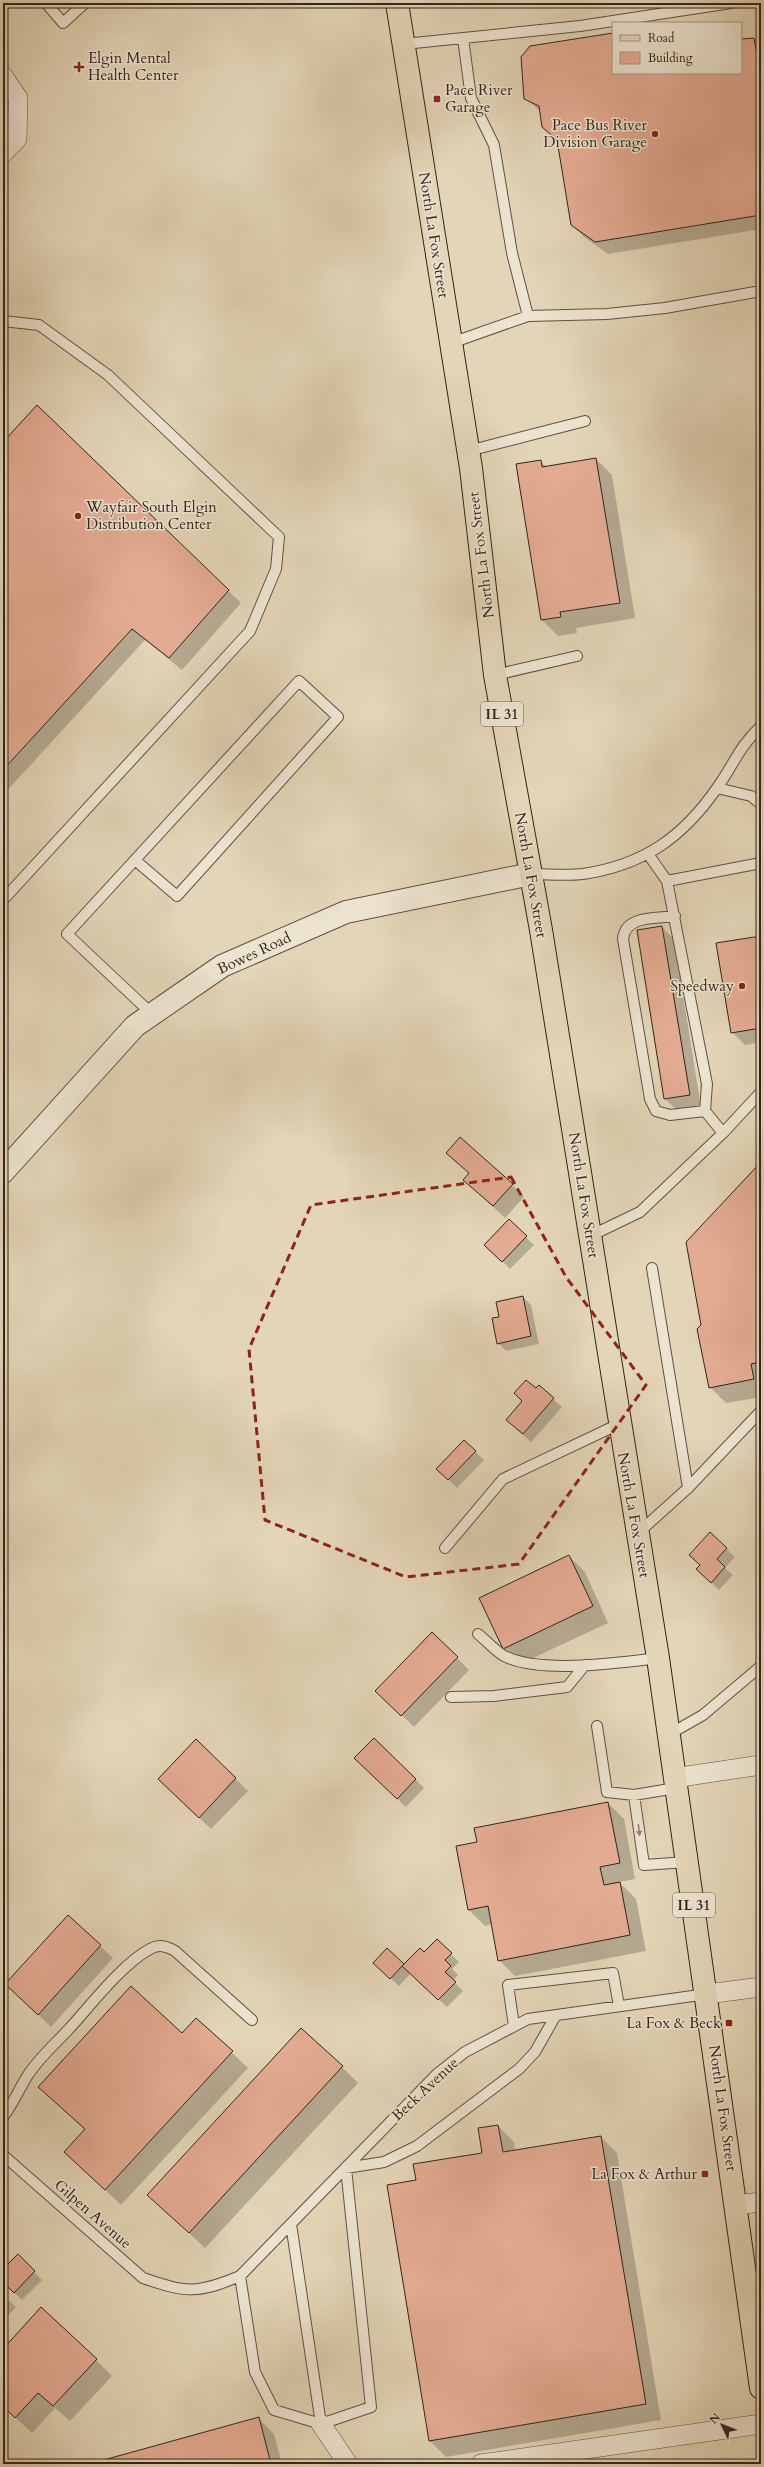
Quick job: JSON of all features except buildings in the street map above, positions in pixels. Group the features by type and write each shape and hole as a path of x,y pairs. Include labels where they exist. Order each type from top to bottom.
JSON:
{"main road":[{"name":"North La Fox Street","path":"397,3 468,451 495,675 531,874 658,1658 736,2205 756,2316 761,2388"}],"street":[{"path":"3,76 18,98 17,139 3,153"},
{"name":"Bowes Road","path":"3,1172 135,1026 222,966 346,912 531,874"},
{"path":"675,1783 761,1765"},
{"name":"Beck Avenue","path":"707,1994 761,1987"},
{"path":"736,2205 761,2202"},
{"path":"321,2424 348,2464"},
{"path":"481,2464 761,2424"}],"lane":[{"path":"46,3 64,23 85,3"},
{"path":"404,44 580,26 731,3"},
{"path":"463,38 471,98 494,144 512,253 528,316"},
{"path":"451,343 528,316 606,314 665,308 761,291"},
{"path":"3,321 39,326 108,375 279,537 276,570 250,631 3,900"},
{"path":"468,451 585,421"},
{"path":"495,675 577,656"},
{"path":"135,860 177,896 338,718 299,681 135,860 68,934 152,1014"},
{"path":"531,874 582,874 615,867 648,854 672,840 717,788 745,741 761,726"},
{"path":"717,788 751,796 761,804"},
{"path":"648,854 667,881 707,1084 705,1111 723,1133"},
{"path":"667,881 761,863"},
{"path":"674,916 632,922 624,930 623,939 650,1099 656,1111 670,1115 705,1111"},
{"path":"590,1236 640,1212 723,1133 761,1092"},
{"path":"652,1268 688,1488"},
{"path":"638,1533 688,1488 761,1411"},
{"path":"445,1548 503,1479 619,1424"},
{"path":"478,1634 503,1656 529,1664 597,1666 658,1658"},
{"path":"451,1697 494,1696 567,1687 585,1665"},
{"path":"668,1735 703,1715 761,1666"},
{"path":"597,1726 607,1792 634,1795 675,1783"},
{"path":"634,1795 644,1865 687,1862"},
{"path":"3,2117 29,2074 45,2055 110,1984 140,1956 151,1949 160,1946 168,1946 252,2020"},
{"path":"514,2026 508,1985 613,1973 619,2006"},
{"name":"Beck Avenue","path":"168,2286 190,2290 212,2288 240,2276 437,2074 465,2052 528,2019 707,1994"},
{"path":"240,2276 255,2372 274,2410 321,2424 371,2407 346,2168 384,2162 417,2146 519,2069 534,2052 556,2015"},
{"name":"Gilpen Avenue","path":"3,2155 143,2278 168,2286"},
{"path":"291,2224 321,2424"}],"highlighted area":[{"path":"511,1177 566,1277 646,1385 519,1564 406,1577 265,1520 249,1349 311,1205"}],"place":[{"name":"Elgin Mental Health Center","path":"79,67"},
{"name":"Pace River Garage","path":"437,99"},
{"name":"Pace Bus River Division Garage","path":"655,134"},
{"name":"Wayfair South Elgin Distribution Center","path":"78,516"},
{"name":"Speedway","path":"742,986"},
{"name":"La Fox & Beck","path":"729,2023"},
{"name":"La Fox & Arthur","path":"705,2174"}]}
